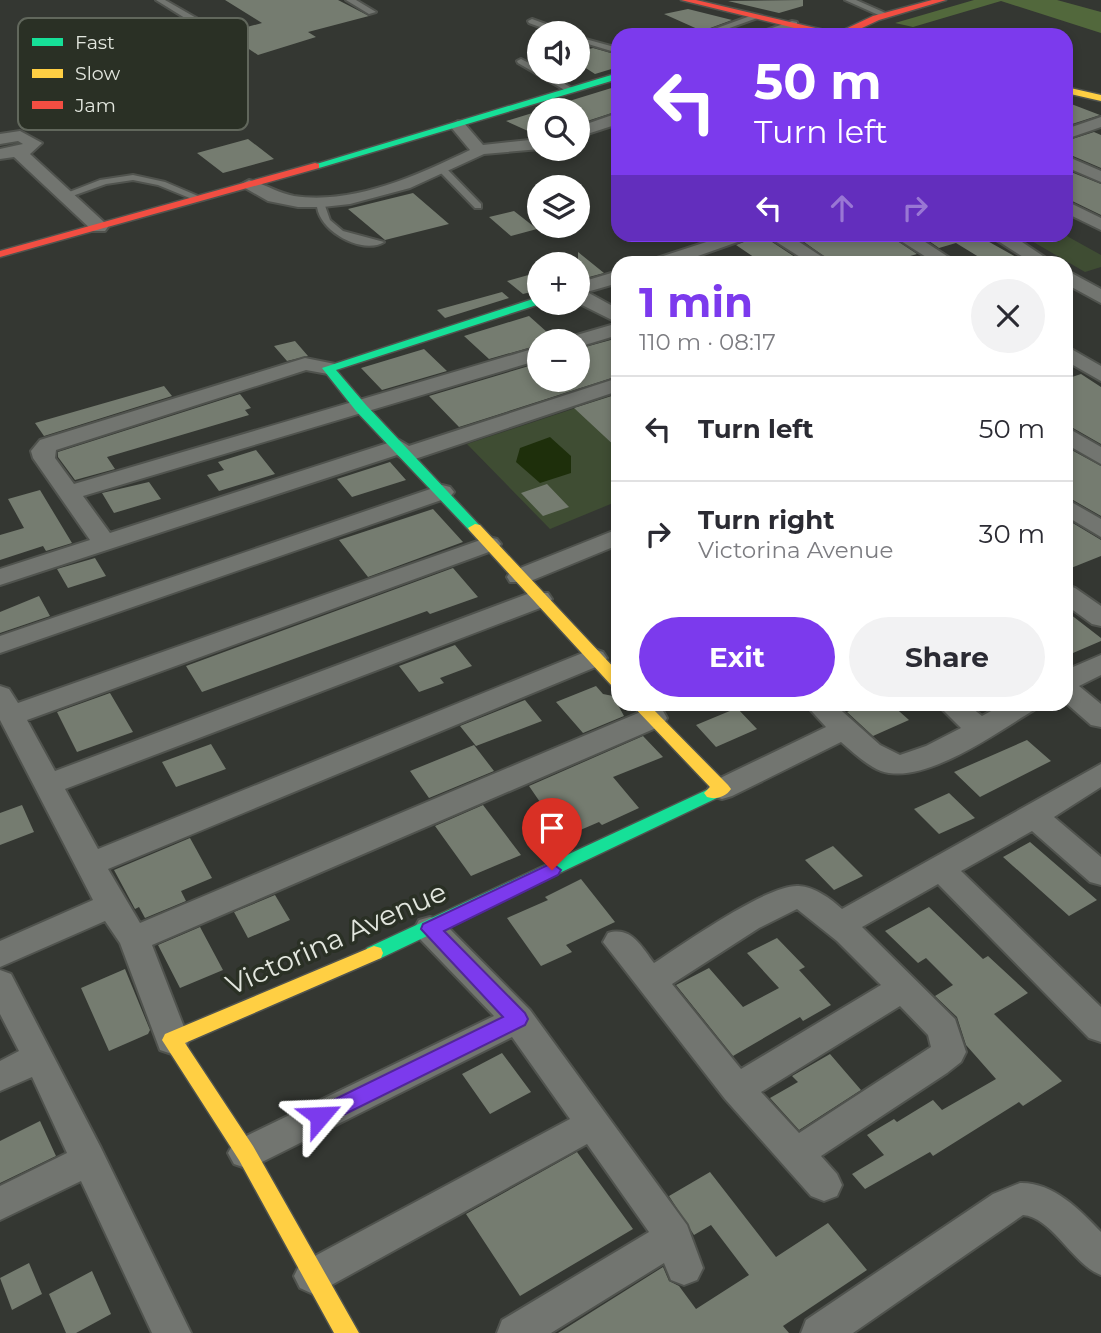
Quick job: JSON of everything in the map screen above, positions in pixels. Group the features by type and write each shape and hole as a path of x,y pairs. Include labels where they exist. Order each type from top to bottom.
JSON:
{"main road":[{"path":"685,0 709,2 805,28"},
{"path":"850,28 942,0"},
{"path":"0,254 611,81"},
{"path":"1073,92 1101,98"},
{"path":"527,305 328,368 359,406 611,675"},
{"path":"646,711 722,789"},
{"name":"Victorina Avenue","path":"172,1040 430,929 722,789"},
{"path":"172,1040 246,1153 347,1333"}],"street":[{"path":"782,28 792,25"},
{"path":"590,128 611,120"},
{"path":"1073,132 1101,122"},
{"path":"458,126 479,150"},
{"path":"0,139 20,136 32,140 32,147 19,153 0,154"},
{"path":"250,185 273,197 320,202 385,188 443,170 479,150 527,145"},
{"path":"19,153 99,227"},
{"path":"1073,164 1093,174"},
{"path":"1073,175 1093,174"},
{"path":"1073,213 1101,225"},
{"path":"684,256 728,242"},
{"path":"787,242 811,256"},
{"path":"913,242 937,256"},
{"path":"1013,242 1034,256"},
{"path":"704,250 714,256"},
{"path":"590,285 611,279"},
{"path":"1073,280 1098,292"},
{"path":"590,302 611,313"},
{"path":"590,337 611,330"},
{"path":"1073,357 1101,350"},
{"path":"69,493 527,357"},
{"path":"1073,360 1101,375"},
{"path":"103,541 44,458 42,451 48,445 305,364 328,368"},
{"path":"0,576 103,541 611,386"},
{"path":"1073,439 1101,457"},
{"path":"0,645 442,492"},
{"path":"1073,511 1101,530"},
{"path":"519,577 611,539"},
{"path":"172,1040 134,939 110,905 6,705 489,544"},
{"path":"1073,598 1101,618"},
{"path":"48,785 540,599"},
{"path":"91,864 594,658"},
{"path":"1073,678 1101,664"},
{"path":"1073,695 1101,718"},
{"path":"134,939 646,711"},
{"path":"826,711 890,763 906,765 1011,711"},
{"path":"958,711 979,728"},
{"path":"722,789 846,728"},
{"path":"840,925 1034,816 1101,774"},
{"path":"1034,816 1101,874"},
{"path":"940,868 1101,1028"},
{"path":"650,982 768,908 800,897 815,902 840,925 943,1029 949,1052 795,1154"},
{"path":"0,955 110,905"},
{"path":"430,929 518,1019 594,1124 679,1253 516,1333"},
{"path":"619,943 737,1089 824,1185"},
{"path":"0,983 39,1057 172,1333"},
{"path":"737,1089 901,989"},
{"path":"246,1153 518,1019"},
{"path":"0,1077 39,1057"},
{"path":"313,1276 594,1124"},
{"path":"0,1204 89,1159"},
{"path":"820,1333 1006,1206 1021,1199 1036,1201 1052,1210 1101,1258"}],"lane":[{"path":"160,0 191,18"},
{"path":"350,0 372,12"},
{"path":"849,0 886,15"},
{"path":"729,28 757,17"},
{"path":"590,43 611,49"},
{"path":"521,61 527,65"},
{"path":"560,84 571,90"},
{"path":"443,170 478,206"},
{"path":"64,196 99,182 139,176 200,199"},
{"path":"320,202 321,217 331,228 363,242 379,242"}],"shaded area":[{"path":"974,0 1057,0 1101,12 1101,33 1001,1 913,27 895,23"},
{"path":"1073,239 1101,255 1101,267 1085,272 1073,265 1073,256 1058,256 1033,242 1073,242"},
{"path":"611,396 611,504 550,529 467,444"},
{"path":"550,437 571,456 571,473 540,483 516,462 520,448"}],"building":[{"path":"225,0 338,0 369,16 308,32 316,37 258,55 248,48 248,27 262,23"},
{"path":"803,0 803,6 779,13 728,1"},
{"path":"688,9 732,20 710,28 695,28 664,14"},
{"path":"590,49 611,53 611,69 595,74 590,71"},
{"path":"611,88 611,113 590,120 590,98 579,98"},
{"path":"1073,105 1100,115 1073,124"},
{"path":"527,115 527,131 506,121"},
{"path":"1094,132 1101,135 1101,168 1073,156 1073,139"},
{"path":"248,139 274,159 223,173 197,153"},
{"path":"1073,173 1101,184 1101,215 1073,201"},
{"path":"413,193 449,224 385,240 348,209"},
{"path":"514,211 527,221 527,232 511,236 489,217"},
{"path":"744,242 772,242 794,256 752,256 736,245"},
{"path":"804,242 899,242 917,254 910,256 824,256"},
{"path":"930,242 989,242 1014,256 977,256 956,243 939,248"},
{"path":"590,262 604,273 590,277"},
{"path":"527,275 527,293 523,294 507,281"},
{"path":"502,292 509,298 445,318 437,310"},
{"path":"529,316 544,329 527,329 527,348 489,359 464,336"},
{"path":"611,340 611,378 590,385 590,346"},
{"path":"295,341 308,356 287,361 274,346"},
{"path":"424,349 447,371 382,390 361,368"},
{"path":"527,367 527,392 568,392 459,427 429,396"},
{"path":"1081,374 1101,387 1101,444 1073,428 1073,377"},
{"path":"164,386 172,396 44,436 35,423"},
{"path":"240,394 251,408 245,410 249,415 107,457 115,469 75,480 58,457 58,452"},
{"path":"611,396 611,442 574,408"},
{"path":"256,450 275,474 219,491 207,475 224,470 218,462"},
{"path":"1073,451 1101,466 1101,516 1073,500"},
{"path":"390,462 406,480 352,497 337,479"},
{"path":"149,482 161,499 114,513 102,493"},
{"path":"547,484 569,507 543,516 521,493"},
{"path":"40,490 72,543 46,551 43,546 0,560 0,535 24,528 8,499"},
{"path":"433,509 463,542 368,577 339,540"},
{"path":"1073,523 1101,540 1101,556 1073,567"},
{"path":"95,558 106,576 68,588 57,569"},
{"path":"453,568 478,597 430,614 427,611 202,692 186,666"},
{"path":"39,596 50,616 0,633 0,612"},
{"path":"1073,616 1101,638 1101,641 1073,653"},
{"path":"455,645 472,666 440,678 444,683 419,692 399,666"},
{"path":"596,686 603,694 611,696 611,711 621,711 624,716 583,733 556,702"},
{"path":"110,693 133,732 77,752 57,712"},
{"path":"525,700 542,721 476,746 460,726"},
{"path":"730,711 740,711 757,729 716,747 696,725"},
{"path":"899,711 909,720 873,736 847,712"},
{"path":"643,736 663,757 613,777 639,808 602,825 599,822 564,837 529,786"},
{"path":"1027,740 1051,761 980,797 954,772"},
{"path":"211,744 226,769 176,787 162,762"},
{"path":"474,745 494,771 429,798 410,771"},
{"path":"949,793 975,818 939,834 914,809"},
{"path":"22,805 34,832 0,845 0,813"},
{"path":"483,805 521,855 471,876 435,826"},
{"path":"190,838 212,878 181,891 186,901 145,918 139,907 135,909 114,870"},
{"path":"1030,842 1097,900 1069,916 1003,857"},
{"path":"833,846 863,876 834,890 805,860"},
{"path":"581,879 615,922 566,945 572,952 541,966 507,918 548,900 545,897"},
{"path":"275,895 290,920 248,938 234,912"},
{"path":"929,907 983,959 988,956 1028,993 994,1014 1062,1081 1023,1106 1019,1102 933,1156 930,1152 865,1189 852,1174 884,1155 867,1135 894,1119 897,1122 933,1100 942,1110 996,1079 966,1045 957,1017 935,996 953,985 926,958 918,963 885,931"},
{"path":"200,927 223,970 180,988 158,945"},
{"path":"777,938 805,967 799,970 831,1005 803,1021 800,1017 733,1056 676,985 709,968 743,1007 779,988 747,953"},
{"path":"125,969 150,1030 148,1034 109,1051 81,988"},
{"path":"502,1053 531,1092 490,1114 462,1074"},
{"path":"830,1054 861,1090 799,1130 770,1098 798,1082 792,1076"},
{"path":"40,1121 56,1156 0,1183 0,1141"},
{"path":"577,1152 633,1229 520,1296 466,1214"},
{"path":"710,1172 776,1257 828,1223 867,1270 783,1326 789,1333 558,1333 663,1267 669,1281 679,1286 696,1309 749,1275 711,1225 694,1235 669,1196"},
{"path":"29,1263 42,1294 12,1310 0,1278"},
{"path":"92,1271 111,1314 76,1333 66,1333 49,1294"}],"traffic: fast":[{"path":"315,166 611,78"},
{"path":"475,528 361,408 328,368 527,305"},
{"path":"374,953 713,793"}],"traffic: slow":[{"path":"1073,92 1101,98"},
{"path":"475,528 611,674"},
{"path":"646,711 722,789 713,793"},
{"path":"347,1333 246,1153 172,1040 374,953"}],"traffic: jam":[{"path":"685,0 804,28"},
{"path":"855,28 876,18 942,0"},
{"path":"0,254 315,166"}],"route":[{"path":"320,1116 518,1019 430,929 552,870"}]}
